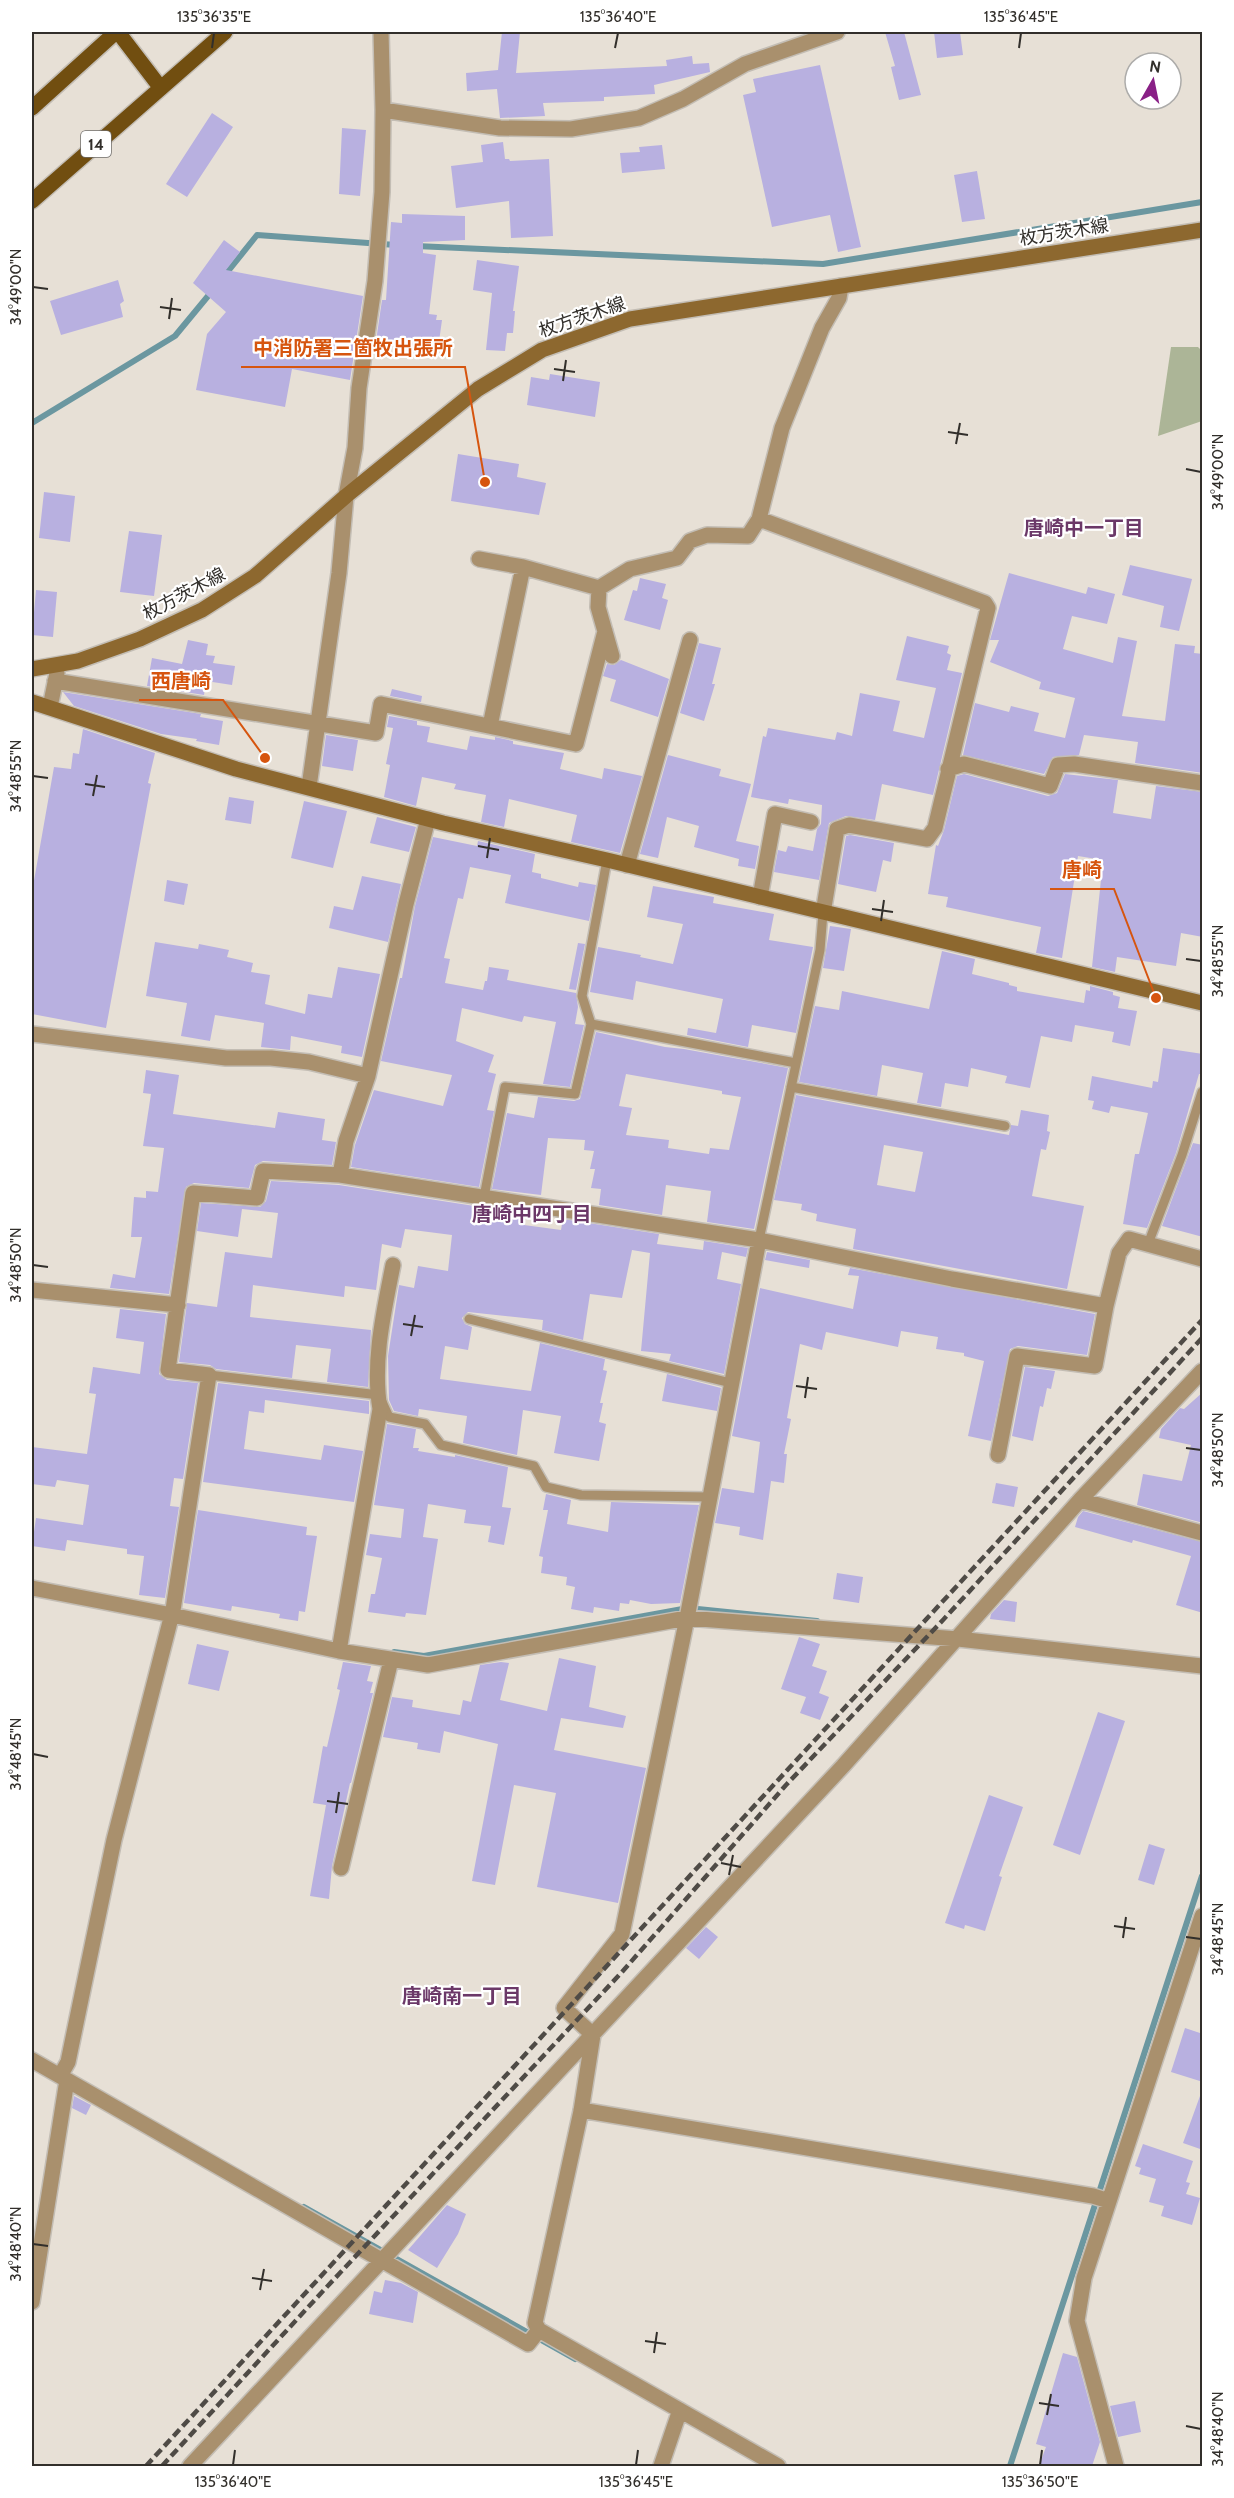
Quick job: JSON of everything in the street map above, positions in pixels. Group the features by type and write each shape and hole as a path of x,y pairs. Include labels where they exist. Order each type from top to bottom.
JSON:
{"main road":[{"path":"32,108 117,32 160,87"},
{"name":"14","path":"32,201 225,32"},
{"name":"枚方茨木線","path":"32,669 78,661 140,639 202,610 255,576 346,496 478,389 542,350 630,319 1203,230"},
{"path":"32,702 236,769 428,819 1203,1003"}],"street":[{"path":"309,788 339,573 346,496 355,448 359,388 375,281 382,192 381,32"},
{"path":"383,110 500,128 572,129 639,118 683,99 745,64 837,32"},
{"path":"479,559 523,567 599,588 630,569 677,558 690,541 707,535 748,536 759,519 782,428 822,328 839,298 841,286"},
{"path":"759,519 985,603 988,608 935,828 927,838 849,825 837,829 823,912"},
{"path":"490,726 523,567"},
{"path":"599,588 598,607 612,656"},
{"path":"55,681 376,733 381,704 576,744 605,631"},
{"path":"627,865 690,640"},
{"path":"50,707 59,664"},
{"path":"948,769 963,764 1050,786 1058,765 1074,764 1203,783"},
{"path":"760,897 775,814 811,822"},
{"path":"340,1175 346,1141 368,1076 406,904 428,819"},
{"path":"32,1034 226,1058 271,1058 309,1062 368,1076"},
{"path":"32,2302 63,2078 114,1840 172,1615 209,1376 168,1370 193,1193 257,1198 263,1171 340,1175 759,1240 952,1279 1106,1306"},
{"path":"998,1455 1017,1356 1095,1366 1119,1253 1129,1239 1203,1259"},
{"path":"593,2035 564,2008 622,1934 687,1618 759,1240"},
{"path":"339,1651 380,1409 377,1394 381,1325 393,1265"},
{"path":"32,1290 178,1305"},
{"path":"189,2466 843,1766 958,1640 1080,1500 1203,1371"},
{"path":"1080,1500 1203,1533"},
{"path":"32,1588 339,1651 428,1665 687,1618 958,1640 1203,1666"},
{"path":"340,1868 391,1660"},
{"path":"1116,2466 1077,2321 1084,2278 1203,1916"},
{"path":"593,2035 581,2110 535,2324 539,2330 778,2466"},
{"path":"32,2060 528,2344 539,2330"},
{"path":"581,2110 1109,2200"},
{"path":"661,2466 680,2410"}],"lane":[{"path":"484,1197 505,1087 576,1094 591,1024 582,996 607,860"},
{"path":"759,1240 820,950 823,912"},
{"path":"591,1024 796,1063"},
{"path":"791,1088 1005,1126"},
{"path":"1148,1245 1203,1092"},
{"path":"469,1319 731,1383"},
{"path":"209,1376 377,1394 389,1417 425,1424 441,1445 534,1466 546,1487 581,1495 710,1497"}],"green space":[{"path":"1171,347 1198,347 1202,351 1202,421 1158,436"}],"building":[{"path":"502,32 520,32 516,73 667,66 666,60 692,56 693,64 709,63 710,72 654,85 655,94 604,97 604,101 543,103 545,116 500,118 497,89 467,91 466,73 498,70"},
{"path":"885,32 904,32 921,95 899,100 891,67 895,66"},
{"path":"934,32 960,32 963,55 937,58"},
{"path":"820,65 861,247 838,252 830,215 772,227 743,95 756,92 753,79"},
{"path":"212,113 233,127 187,197 166,184"},
{"path":"342,128 366,130 360,196 339,194"},
{"path":"503,142 505,159 510,161 549,159 553,236 511,238 509,201 456,208 451,166 483,162 481,145"},
{"path":"662,145 665,169 622,173 620,153 640,152 639,147"},
{"path":"977,171 985,219 962,222 954,175"},
{"path":"402,214 465,216 465,240 423,242 423,253 436,255 429,314 437,315 436,320 442,320 437,356 411,352 412,347 376,341 382,300 386,300 391,222 402,223"},
{"path":"224,240 240,252 226,270 363,296 350,380 292,369 285,407 196,390 207,334 226,312 193,283"},
{"path":"477,260 519,266 513,311 515,311 513,333 507,333 505,351 486,350 492,293 473,290"},
{"path":"118,280 124,301 120,304 123,317 61,335 50,301"},
{"path":"550,374 600,382 595,417 527,405 531,377 549,380"},
{"path":"458,454 519,464 517,477 546,483 539,515 451,501"},
{"path":"44,492 75,496 70,542 39,538"},
{"path":"129,531 162,535 154,596 120,592"},
{"path":"1130,565 1192,579 1179,631 1160,627 1164,606 1122,595"},
{"path":"1009,573 1086,594 1088,587 1115,594 1107,624 1072,616 1063,649 1113,663 1118,637 1137,641 1122,716 1165,721 1175,644 1195,646 1194,653 1203,654 1203,773 1135,763 1138,742 1084,735 1079,755 1053,757 1044,774 963,755 975,703 1009,712 1011,706 1039,713 1034,731 1065,738 1075,698 1039,689 1041,682 990,662 999,640 990,640"},
{"path":"640,578 666,584 662,598 668,600 660,630 624,620 633,590 637,591"},
{"path":"36,590 57,592 53,637 32,635"},
{"path":"907,636 949,646 947,653 951,655 947,670 962,673 933,795 882,784 875,820 846,816 829,823 819,880 774,872 778,850 786,852 788,846 813,851 817,829 821,824 822,805 789,799 788,804 751,797 763,736 766,737 768,728 835,740 837,732 852,736 860,693 900,701 893,731 924,738 936,688 896,680"},
{"path":"188,640 208,644 206,655 215,656 213,663 235,666 232,685 206,681 204,695 147,686 152,658 182,664"},
{"path":"699,643 721,648 712,684 715,684 704,721 680,713"},
{"path":"621,660 669,679 658,717 610,701 616,680 603,676 607,664 614,665"},
{"path":"392,689 422,696 421,702 390,696"},
{"path":"63,692 201,714 200,717 223,721 219,745 161,734 74,706"},
{"path":"389,716 417,721 417,725 430,727 427,742 467,750 470,736 495,740 495,737 513,741 513,744 564,753 560,769 602,779 604,768 642,776 620,853 571,842 577,815 509,799 504,827 481,822 486,795 454,789 456,784 422,777 416,806 384,797 390,765 386,764 393,728 387,727"},
{"path":"83,729 155,753 106,1028 32,1014 32,892 54,767 71,769 73,753 79,754"},
{"path":"326,735 358,740 353,771 322,766"},
{"path":"668,755 721,769 719,776 751,784 736,841 759,846 755,869 738,866 739,859 694,847 699,826 667,817 658,858 640,854"},
{"path":"964,774 1048,796 1057,793 1065,774 1118,780 1113,813 1151,819 1156,786 1203,792 1203,937 1181,933 1176,966 1117,957 1115,972 1092,967 1103,860 1078,856 1062,958 1036,953 1041,927 946,907 948,897 928,894 936,845 938,846 944,830 957,776"},
{"path":"229,797 254,801 251,824 225,820"},
{"path":"304,801 347,811 333,868 291,858"},
{"path":"377,817 416,827 409,852 370,843"},
{"path":"846,836 894,843 891,862 883,860 876,892 838,884"},
{"path":"433,837 477,846 478,841 535,854 532,872 541,874 541,878 578,887 579,882 596,885 589,921 505,903 511,875 470,867 463,899 458,898 444,958 450,959 445,983 483,990 489,967 509,970 507,980 576,993 578,1007 575,1024 584,1025 570,1087 543,1084 556,1022 524,1016 522,1022 462,1008 456,1041 494,1055 488,1072 496,1074 487,1110 494,1111 479,1187 351,1167 355,1145 374,1090 443,1106 452,1075 381,1061 400,978 402,978 415,906"},
{"path":"362,876 401,884 388,942 329,928 334,906 353,910"},
{"path":"167,880 188,884 184,905 164,901"},
{"path":"653,886 714,897 713,903 774,914 769,940 813,947 796,1033 752,1025 748,1047 687,1035 688,1028 716,1033 723,999 636,981 633,1000 590,992 598,947 673,964 683,924 647,917"},
{"path":"830,926 851,929 844,971 823,968"},
{"path":"155,942 198,949 199,944 229,950 227,957 253,963 251,972 270,975 265,1004 305,1014 308,994 332,998 338,967 380,974 362,1057 341,1053 342,1046 291,1036 290,1050 261,1047 264,1023 215,1015 210,1041 181,1036 187,1003 146,996"},
{"path":"578,943 585,944 576,990 569,989"},
{"path":"942,951 975,959 972,974 1009,983 1017,987 1017,991 1084,1003 1086,990 1090,991 1090,986 1113,992 1113,995 1120,997 1118,1008 1137,1011 1130,1046 1112,1042 1114,1032 1075,1025 1072,1042 1041,1036 1030,1088 1005,1083 1007,1076 971,1068 968,1087 945,1083 941,1107 917,1103 923,1073 882,1065 877,1096 799,1082 815,1006 839,1010 842,991 929,1009"},
{"path":"596,1032 665,1047 788,1068 754,1229 707,1222 711,1191 666,1185 662,1215 599,1205 601,1189 591,1188 595,1169 590,1169 594,1151 584,1150 585,1140 548,1138 541,1195 492,1189 507,1113 534,1118 538,1097 574,1101 580,1099","holes":["626,1074 722,1091 722,1094 741,1097 729,1150 710,1148 709,1154 668,1148 669,1140 626,1135 632,1108 619,1106"]},
{"path":"1163,1048 1203,1054 1203,1074 1199,1074 1176,1153 1147,1228 1123,1224 1135,1154 1139,1154 1148,1113 1111,1106 1109,1113 1092,1109 1094,1101 1088,1100 1092,1076 1152,1088 1153,1081 1158,1082"},
{"path":"146,1070 179,1075 173,1114 275,1128 278,1112 325,1119 322,1140 336,1142 332,1165 263,1161 255,1165 249,1188 194,1183 186,1187 169,1294 110,1288 113,1274 135,1278 142,1237 131,1237 134,1197 146,1198 146,1191 158,1192 164,1148 143,1146 151,1094 143,1093"},
{"path":"796,1095 1009,1135 1011,1125 1018,1126 1021,1110 1049,1115 1047,1131 1050,1132 1046,1150 1041,1149 1032,1196 1084,1206 1067,1289 853,1249 856,1229 816,1221 817,1214 801,1210 802,1204 774,1200","holes":["884,1145 923,1152 915,1192 877,1185"]},
{"path":"1193,1143 1203,1145 1203,1237 1162,1226"},
{"path":"271,1181 339,1185 526,1214 524,1225 561,1230 563,1219 659,1234 657,1244 703,1250 704,1241 748,1248 746,1257 722,1252 717,1279 741,1284 724,1374 669,1361 671,1354 641,1351 650,1253 632,1250 622,1298 590,1294 583,1340 542,1330 543,1320 468,1312 462,1318 465,1324 472,1327 468,1350 445,1346 440,1379 531,1391 540,1343 605,1359 603,1370 607,1371 600,1403 603,1403 599,1422 606,1424 599,1461 554,1453 561,1416 523,1410 517,1455 463,1443 467,1416 419,1409 418,1416 394,1411 389,1400 388,1356 399,1285 414,1288 418,1266 448,1271 452,1235 405,1229 401,1248 382,1244 376,1290 345,1286 344,1297 253,1285 250,1317 371,1330 368,1387 327,1382 331,1349 296,1345 292,1378 179,1362 187,1303 217,1307 225,1252 272,1258 278,1213 242,1209 238,1237 197,1231 201,1203 260,1207 266,1201"},
{"path":"767,1252 810,1260 809,1268 765,1260"},
{"path":"850,1268 1095,1314 1087,1355 1018,1346 1010,1349 991,1441 968,1436 984,1361 964,1356 964,1353 936,1349 938,1337 901,1331 898,1347 826,1332 822,1350 800,1344 787,1418 791,1419 784,1454 787,1454 784,1483 771,1481 763,1540 739,1535 740,1527 715,1523 722,1488 754,1493 760,1442 732,1436 760,1288 853,1309 859,1276 848,1275"},
{"path":"120,1309 166,1314 159,1374 167,1380 198,1383 183,1479 174,1478 170,1506 179,1507 165,1598 139,1595 144,1556 127,1554 127,1549 67,1540 65,1551 32,1546 36,1518 83,1525 89,1485 57,1480 55,1487 32,1484 32,1447 87,1454 96,1394 89,1393 93,1367 140,1374 144,1342 116,1338"},
{"path":"1025,1367 1055,1371 1051,1389 1047,1388 1043,1407 1040,1406 1033,1441 1012,1436"},
{"path":"667,1374 721,1388 717,1411 662,1401"},
{"path":"218,1383 369,1401 369,1414 265,1400 264,1413 249,1411 244,1449 321,1460 324,1445 363,1451 354,1502 203,1482"},
{"path":"1203,1392 1203,1523 1137,1505 1143,1474 1182,1481 1191,1445 1159,1438 1161,1429 1180,1408 1184,1409"},
{"path":"387,1424 416,1429 413,1448 419,1448 418,1451 455,1457 455,1455 508,1467 502,1507 511,1508 504,1545 488,1542 491,1526 464,1523 466,1510 428,1504 423,1537 438,1539 426,1615 406,1613 405,1617 368,1612 371,1594 375,1594 382,1558 366,1555 370,1534 401,1538 404,1509 374,1505"},
{"path":"996,1483 1018,1487 1014,1507 992,1503"},
{"path":"546,1494 571,1500 567,1524 608,1532 611,1502 699,1505 680,1603 651,1604 630,1600 629,1604 620,1603 619,1611 594,1607 593,1613 571,1609 575,1587 566,1585 567,1577 541,1573 543,1557 539,1556 548,1510 543,1510"},
{"path":"198,1510 307,1527 306,1535 317,1536 305,1612 299,1611 298,1621 279,1618 280,1614 232,1606 231,1611 184,1603"},
{"path":"1083,1511 1203,1542 1203,1613 1176,1605 1191,1556 1075,1527"},
{"path":"837,1573 863,1577 859,1603 833,1599"},
{"path":"1004,1600 1017,1602 1015,1622 990,1619 991,1614"},
{"path":"799,1637 820,1644 812,1666 827,1671 819,1693 829,1697 820,1720 800,1713 806,1697 781,1689"},
{"path":"197,1644 229,1651 219,1691 188,1684"},
{"path":"559,1658 596,1666 589,1707 626,1716 623,1728 561,1718 554,1750 646,1768 618,1903 537,1887 556,1793 514,1785 495,1885 472,1881 498,1744 444,1731 440,1753 417,1749 418,1743 383,1737 392,1697 413,1700 412,1707 460,1715 463,1700 471,1702 480,1665 509,1663 500,1700 547,1711"},
{"path":"343,1662 371,1666 367,1681 373,1682 370,1693 373,1693 332,1866 329,1899 310,1896 326,1805 313,1803 323,1746 327,1747 340,1690 337,1689"},
{"path":"1098,1712 1125,1721 1080,1855 1053,1845"},
{"path":"989,1795 1023,1807 999,1876 1002,1877 985,1931 965,1925 964,1929 945,1923"},
{"path":"1149,1844 1165,1849 1154,1885 1138,1880"},
{"path":"706,1927 718,1937 699,1959 686,1948"},
{"path":"1185,2028 1203,2034 1203,2082 1171,2072"},
{"path":"74,2096 91,2105 86,2115 72,2108"},
{"path":"1200,2096 1203,2096 1203,2150 1183,2143"},
{"path":"1143,2144 1193,2161 1186,2182 1190,2183 1186,2194 1200,2198 1192,2225 1161,2216 1164,2206 1149,2202 1156,2179 1139,2174 1141,2168 1135,2166"},
{"path":"447,2205 466,2214 458,2234 437,2268 408,2250"},
{"path":"385,2280 401,2283 418,2292 413,2323 369,2314 374,2291 382,2293"},
{"path":"1063,2353 1077,2357 1100,2442 1092,2466 1039,2466 1046,2447 1036,2444"},
{"path":"1135,2401 1141,2432 1118,2437 1110,2406"}],"waterway":[{"path":"416,246 823,264 1202,202"},
{"path":"225,275 257,235 396,245"},
{"path":"32,423 175,336 213,290"},
{"path":"394,1652 424,1656 688,1608 817,1621"},
{"path":"1010,2466 1202,1876"},
{"path":"304,2207 575,2359"}],"railway":[{"path":"146,2466 1202,1320"},
{"path":"162,2466 622,1972 786,1785 943,1620 1202,1338"}],"place":[{"name":"中消防署三箇牧出張所","path":"485,482"},
{"name":"西唐崎","path":"265,758"},
{"name":"唐崎","path":"1156,998"}],"district":[{"name":"唐崎中一丁目","path":"1084,528"},
{"name":"唐崎中四丁目","path":"532,1214"},
{"name":"唐崎南一丁目","path":"462,1996"}]}
